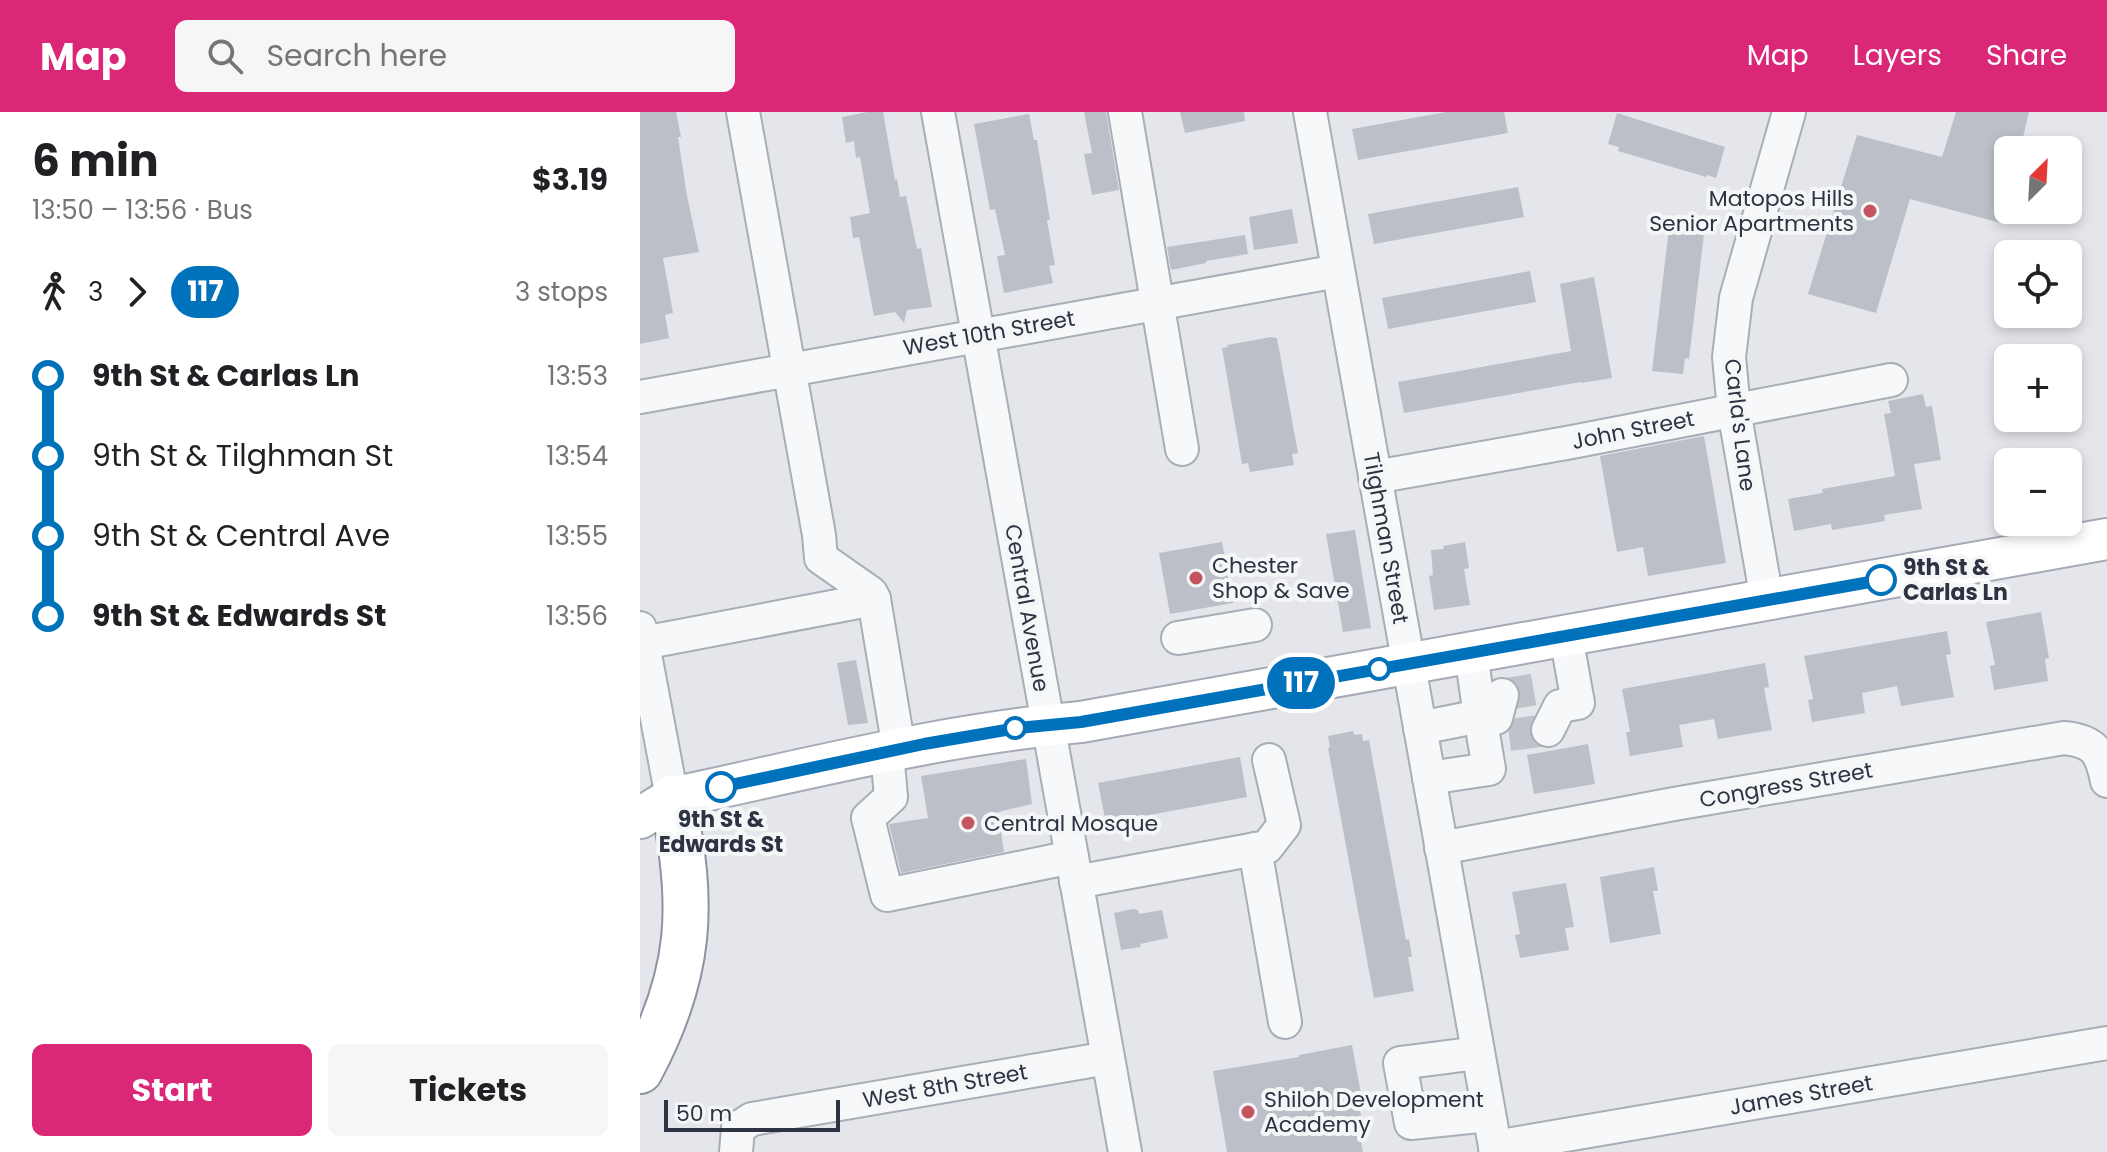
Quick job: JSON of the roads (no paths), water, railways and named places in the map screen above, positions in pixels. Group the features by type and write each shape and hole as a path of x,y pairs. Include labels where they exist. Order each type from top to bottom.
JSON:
{"highway":[{"path":"640,1071 676,982 686,933 683,858 651,802"}],"main road":[{"path":"651,802 893,750 1018,728 1081,722 2107,539"}],"street":[{"path":"743,112 821,558 871,593 874,599 893,750 891,797 868,818 887,895 1267,847 1284,825 1269,760"},
{"name":"Central Avenue","path":"938,112 1125,1152"},
{"path":"1125,112 1182,449"},
{"name":"Tilghman Street","path":"1310,112 1496,1149"},
{"name":"Carla's Lane","path":"1767,600 1734,410 1729,357 1736,298 1789,112"},
{"name":"West 10th Street","path":"640,397 1338,271"},
{"name":"John Street","path":"1375,477 1891,380"},
{"path":"651,802 641,636 874,599"},
{"path":"1178,638 1255,625"},
{"path":"1549,708 1578,703 1566,636"},
{"path":"1429,778 1489,769 1499,716 1471,653"},
{"path":"1420,728 1499,716"},
{"name":"Congress Street","path":"1441,848 1674,804 2064,738 2085,741 2093,748 2101,757 2107,781"},
{"path":"1255,849 1285,1022"},
{"name":"James Street","path":"1496,1149 2107,1043"},
{"path":"1478,1053 1400,1063 1411,1123 1489,1115"},
{"name":"West 8th Street","path":"737,1140 752,1119 1108,1058"}],"tunnel":[{"path":"1502,695 1542,688"},
{"path":"1509,735 1548,730"}],"place":[{"name":"Matopos Hills Senior Apartments","path":"1870,211"},
{"name":"Chester Shop & Save","path":"1196,578"},
{"name":"9th St & Carlas Ln","path":"1881,580"},
{"name":"9th St & Edwards St","path":"721,787"},
{"name":"Central Mosque","path":"968,823"},
{"name":"Shiloh Development Academy","path":"1248,1112"}]}
